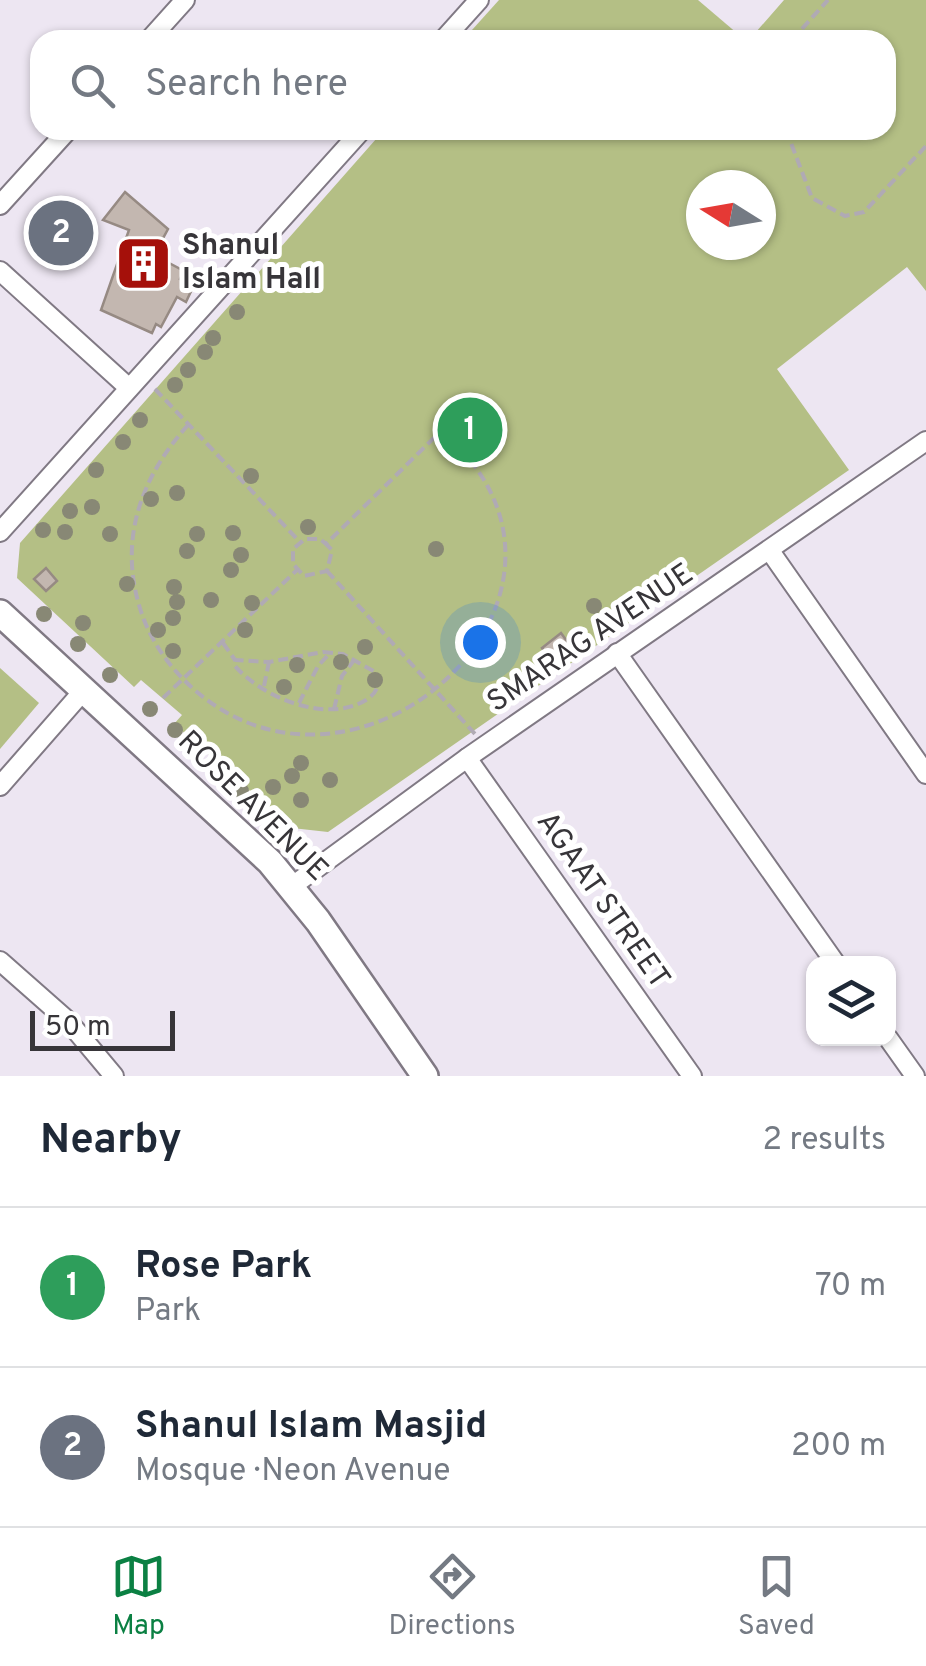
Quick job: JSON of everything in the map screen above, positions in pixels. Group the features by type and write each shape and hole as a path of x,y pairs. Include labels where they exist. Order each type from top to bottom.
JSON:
{"street":[{"path":"157,30 185,0"},
{"path":"452,30 479,0"},
{"path":"0,205 59,140"},
{"path":"0,532 353,140"},
{"path":"0,271 129,388"},
{"name":"SMARAG AVENUE","path":"291,887 617,653 924,447"},
{"path":"770,551 926,774"},
{"name":"ROSE AVENUE","path":"0,613 253,845 291,887 425,1076"},
{"path":"617,653 830,956"},
{"path":"0,786 84,690"},
{"name":"AGAAT STREET","path":"466,758 692,1076"},
{"path":"0,961 68,1020 114,1076"},
{"path":"894,1046 915,1076"}],"path":[{"path":"801,30 828,0"},
{"path":"790,140 812,198 844,216 864,212 926,146"},
{"path":"155,389 300,542"},
{"path":"188,424 146,485 131,552 145,627 182,679 233,716 288,733 323,736 386,720 434,689 482,640 505,579 505,535 498,507 478,469 441,431 326,544"},
{"path":"320,539 332,550 327,570 304,576 293,564 293,549 300,542 320,539"},
{"path":"162,698 298,570"},
{"path":"327,570 484,746"},
{"path":"222,642 242,674 299,704 334,710 354,707 377,690 377,673 355,660 330,653 269,662 235,660"},
{"path":"299,704 318,666 330,653"},
{"path":"334,710 342,676 355,660"},
{"path":"264,688 269,662"}],"green space":[{"path":"499,0 698,0 733,30 472,30"},
{"path":"784,0 926,0 926,291 907,267 777,369 849,470 328,832 292,828 174,724 182,715 141,680 134,687 17,578 20,543 375,140 896,140 896,30 758,30"},
{"path":"0,668 39,703 0,749"}],"building":[{"name":"Shanul Islam Hall","path":"125,192 168,229 154,255 184,271 180,279 193,287 186,302 177,297 161,327 156,324 152,333 101,310 129,230 103,220"},
{"path":"46,568 57,581 46,591 34,579"},
{"path":"561,633 569,644 550,659 542,648"}],"place":[{"name":"Shanul Islam Masjid","path":"61,233"},
{"name":"Shanul Islam Hall","path":"143,263"},
{"name":"Rose Park","path":"470,430"}]}
